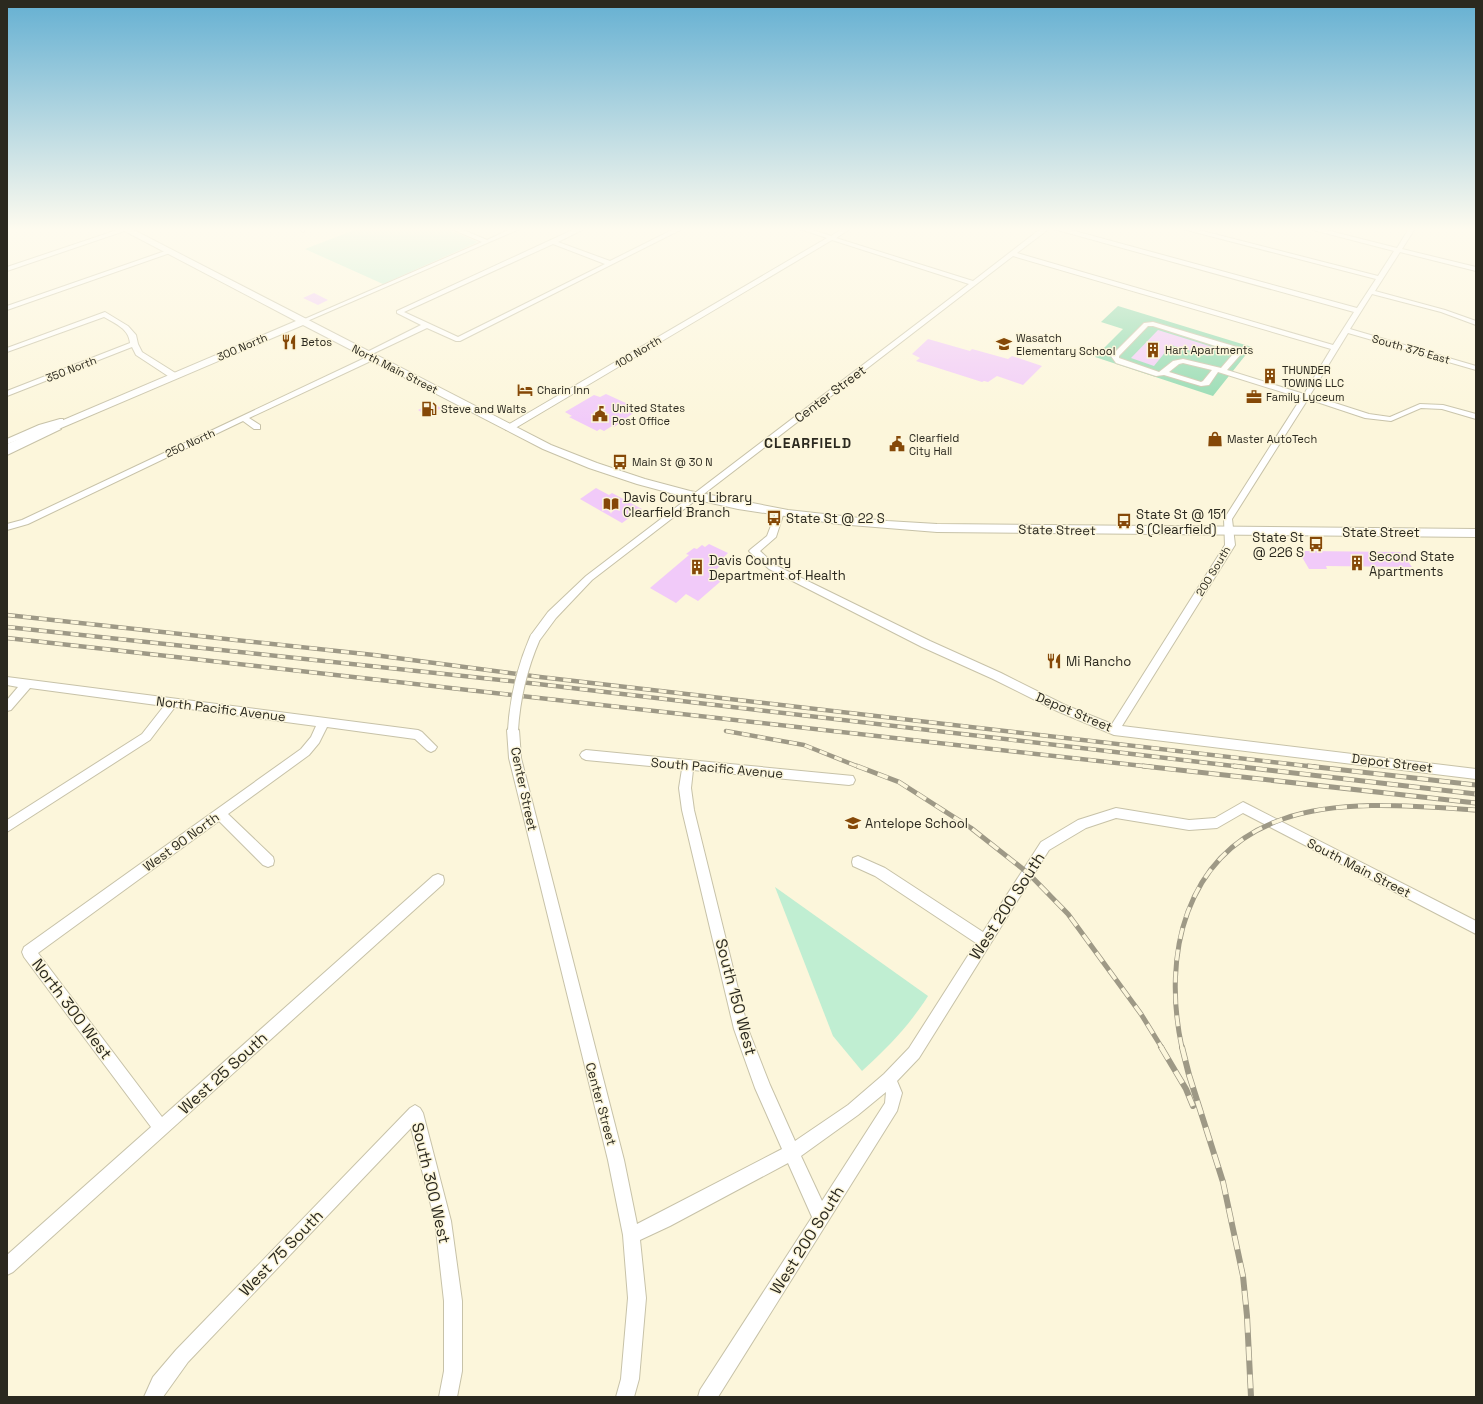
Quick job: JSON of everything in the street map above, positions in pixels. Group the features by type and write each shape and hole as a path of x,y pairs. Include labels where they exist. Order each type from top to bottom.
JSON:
{"main road":[{"name":"North Main Street","path":"247,293 509,428 573,458 642,481"},
{"name":"300 North","path":"7,448 303,321"},
{"name":"State Street","path":"642,481 697,496 780,512 860,523 938,528 1476,533"}],"street":[{"path":"7,308 52,293"},
{"name":"300 North","path":"303,321 370,293"},
{"path":"442,293 399,312 458,340 554,293"},
{"name":"100 North","path":"509,428 739,293"},
{"name":"Center Street","path":"624,1397 630,1379 637,1298 631,1235 616,1160 515,758 513,730 514,704 519,679 535,638 552,615 589,578 962,293"},
{"path":"1145,293 1335,348"},
{"path":"1291,293 1359,311"},
{"name":"200 South","path":"1114,730 1230,544 1228,519 1371,293"},
{"path":"1373,293 1443,310 1476,323"},
{"path":"7,350 105,314 126,327 133,336 134,344 139,353 147,360 174,376"},
{"path":"1146,324 1153,324 1234,349 1238,353 1206,383 1201,384 1164,373 1159,374 1116,359 1115,356 1146,324"},
{"name":"250 North","path":"7,527 25,522 243,418 369,356 427,325"},
{"name":"South 375 East","path":"1346,330 1476,368"},
{"name":"350 North","path":"7,394 134,344"},
{"path":"1164,373 1173,363 1179,361 1192,362 1368,416 1391,420 1420,406 1444,407 1476,417"},
{"path":"7,442 42,427 86,414"},
{"path":"7,453 28,444 86,414"},
{"path":"243,418 257,427"},
{"name":"Depot Street","path":"780,512 771,537 754,551 772,566 926,644 997,676 1061,708 1114,730 1476,774"},
{"name":"North Pacific Avenue","path":"7,680 418,735 430,747"},
{"path":"7,707 28,683"},
{"path":"7,827 146,737 172,703"},
{"name":"West 90 North","path":"29,952 305,752 315,740 324,722"},
{"name":"South Pacific Avenue","path":"586,755 849,780"},
{"name":"South 150 West","path":"688,765 685,788 688,810 741,1029 763,1088 821,1218"},
{"name":"West 200 South","path":"631,1235 664,1220 792,1153 853,1110 889,1079 914,1053 1045,846 1082,824 1116,813 1189,825 1217,823 1243,807"},
{"name":"South Main Street","path":"1243,807 1476,928"},
{"path":"220,814 268,861"},
{"path":"858,862 880,872 984,941"},
{"name":"West 25 South","path":"7,1266 438,880"},
{"name":"North 300 West","path":"29,952 161,1128"},
{"name":"West 200 South","path":"708,1397 892,1106 894,1093 889,1079"},
{"name":"West 75 South","path":"153,1397 160,1384 182,1356 415,1113"},
{"name":"South 300 West","path":"415,1113 443,1221 453,1301 453,1371 448,1397"}],"green space":[{"path":"1118,306 1252,347 1213,396 1095,357 1123,329 1101,322"},
{"path":"775,887 928,996 898,1036 862,1071 833,1036"}],"building":[{"path":"314,293 328,300 318,305 303,298"},
{"name":"Hart Apartments","path":"1158,330 1216,348 1208,356 1171,345 1154,366 1131,358"},
{"name":"Wasatch Elementary School","path":"928,339 970,351 972,349 1008,359 1012,356 1042,366 1023,385 997,376 988,382 982,382 916,361 920,358 912,354"},
{"name":"United States Post Office","path":"606,394 639,409 614,427 612,426 604,431 600,429 597,431 569,417 572,416 565,412 594,395 600,397"},
{"name":"Steve and Walts","path":"432,403 441,408 427,416 418,410"},
{"name":"Davis County Library Clearfield Branch","path":"596,488 609,495 612,493 642,509 622,523 580,499"},
{"name":"Davis County Department of Health","path":"709,544 728,553 724,557 728,559 710,575 721,581 698,601 686,594 676,603 650,588 689,555 686,554 694,548 697,549 702,545 705,547"},
{"name":"Second State Apartments","path":"1305,551 1401,552 1412,567 1326,566 1327,569 1309,569 1302,557"}],"railway":[{"path":"7,615 374,655 540,677 1316,767"},
{"path":"7,627 538,684 1242,767"},
{"path":"7,638 1152,767"},
{"path":"726,731 804,745 859,767"},
{"path":"857,766 899,782 971,828 1028,873 1068,914 1141,1014 1162,1048"},
{"path":"1143,766 1152,767"},
{"path":"1234,766 1476,794"},
{"path":"1308,766 1476,785"},
{"path":"1152,767 1476,803"},
{"path":"1182,1048 1177,1013 1175,978 1179,944 1188,912 1202,882 1223,856 1249,835 1283,819 1305,813 1353,806 1404,806 1476,810"},
{"path":"1161,1047 1186,1089 1193,1106"},
{"path":"1182,1047 1189,1075 1223,1182 1243,1276 1247,1316 1251,1397"}],"place":[{"name":"Betos","path":"289,342"},
{"name":"Wasatch Elementary School","path":"1004,344"},
{"name":"Hart Apartments","path":"1153,350"},
{"name":"THUNDER TOWING LLC","path":"1270,376"},
{"name":"Charin Inn","path":"525,390"},
{"name":"Family Lyceum","path":"1254,397"},
{"name":"Steve and Walts","path":"429,409"},
{"name":"United States Post Office","path":"600,414"},
{"name":"Master AutoTech","path":"1215,439"},
{"name":"Clearfield City Hall","path":"897,444"},
{"name":"Main St @ 30 N","path":"620,462"},
{"name":"Davis County Library Clearfield Branch","path":"611,504"},
{"name":"State St @ 22 S","path":"774,518"},
{"name":"State St @ 151 S (Clearfield)","path":"1124,521"},
{"name":"State St @ 226 S","path":"1316,544"},
{"name":"Second State Apartments","path":"1357,563"},
{"name":"Davis County Department of Health","path":"697,567"},
{"name":"Mi Rancho","path":"1054,661"},
{"name":"Antelope School","path":"853,823"}],"district":[{"name":"CLEARFIELD","path":"808,443"}]}
